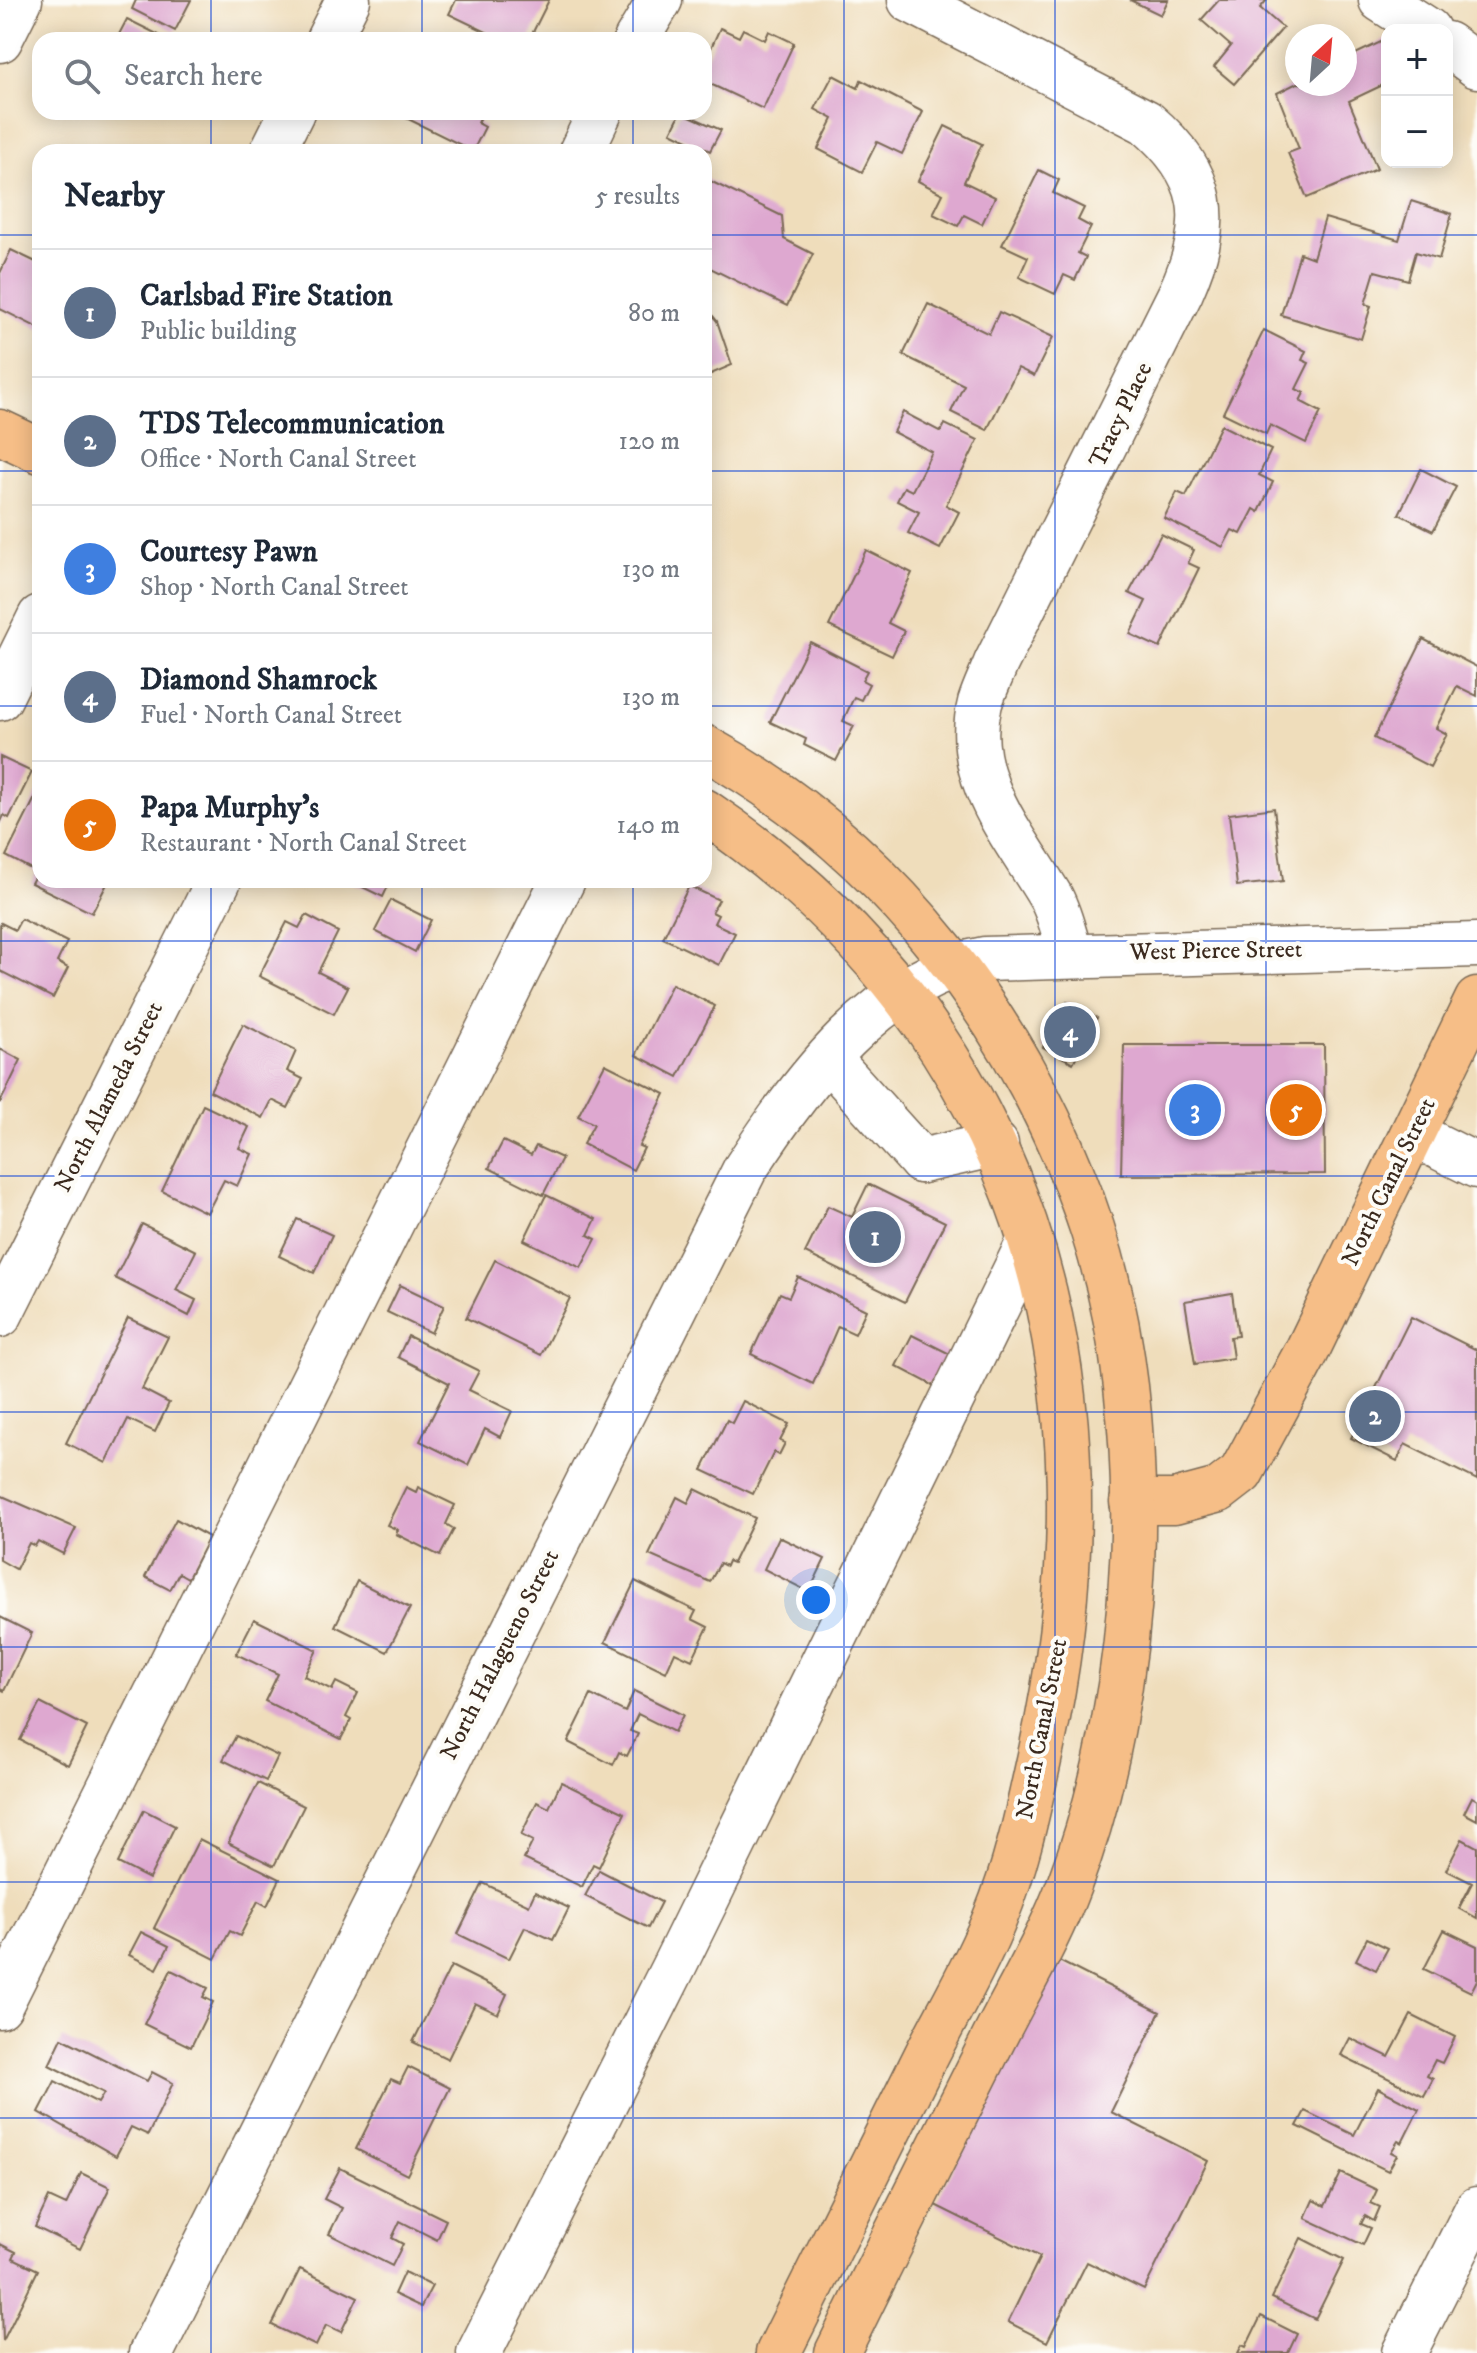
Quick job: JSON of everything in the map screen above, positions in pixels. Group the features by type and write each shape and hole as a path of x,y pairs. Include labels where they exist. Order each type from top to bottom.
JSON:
{"main road":[{"path":"0,432 32,447"},
{"path":"712,752 798,809 857,859 909,909 955,964 998,1030 1040,1108 1093,1231 1122,1372 1132,1502 1129,1621 1118,1701 1098,1792 1069,1887 837,2353"},
{"path":"712,817 764,853 822,904 901,993"},
{"name":"North Canal Street","path":"778,2353 995,1918 1043,1740 1057,1675 1065,1603 1070,1523 1068,1443 1048,1300 996,1144 966,1088 901,993"},
{"name":"North Canal Street","path":"1132,1502 1174,1502 1219,1490 1241,1473 1307,1351 1477,1000"},
{"path":"1065,1603 1098,1531 1114,1510 1132,1502"}],"street":[{"path":"0,40 20,0"},
{"path":"332,32 348,0"},
{"path":"641,32 660,0"},
{"name":"Tracy Place","path":"910,0 1146,122 1172,145 1190,175 1201,209 1202,235 1186,280 996,663 980,704 977,727 986,783 1011,839 1051,899 1071,954"},
{"path":"1381,0 1419,24"},
{"path":"1453,48 1477,66"},
{"path":"276,144 288,120"},
{"path":"585,144 596,120"},
{"path":"0,698 32,633"},
{"name":"North Alameda Street","path":"0,1315 215,888"},
{"path":"0,2006 559,888"},
{"name":"West Pierce Street","path":"901,993 955,964 1014,956 1477,945"},
{"name":"North Halagueno Street","path":"151,2353 745,1169 772,1128 830,1060 868,1018 901,993"},
{"path":"830,1060 913,1176 996,1144"},
{"path":"1413,1134 1477,1166"},
{"path":"479,2353 967,1337 1030,1240"},
{"path":"1405,2353 1477,2209"}],"building":[{"path":"136,0 191,0 175,31 132,9"},
{"path":"456,0 549,0 533,32 486,32 449,14"},
{"path":"1130,0 1168,0 1161,15"},
{"path":"1219,0 1267,0 1260,8 1283,28 1234,84 1214,67 1231,46 1201,20"},
{"path":"127,19 153,32 120,32"},
{"path":"720,28 739,37 743,29 765,40 769,31 794,43 763,109 712,85 712,46"},
{"path":"1381,42 1381,86 1349,101 1377,169 1307,198 1288,153 1299,149 1277,93 1285,89 1285,96 1357,96 1357,53"},
{"path":"833,75 858,88 861,80 923,112 902,154 877,142 862,172 818,149 833,119 815,109"},
{"path":"410,120 479,120 478,123 485,127 476,144 459,144"},
{"path":"677,120 699,120 721,130 712,147 712,144 696,144 671,132"},
{"path":"945,126 982,144 964,182 995,197 982,224 964,215 958,226 933,214 943,194 918,181"},
{"path":"1039,170 1059,180 1053,193 1084,208 1078,220 1091,227 1078,253 1086,257 1075,280 1064,275 1055,294 1019,277 1028,257 1002,245"},
{"path":"712,182 782,216 784,239 813,254 787,306 712,269"},
{"path":"1411,201 1452,214 1439,259 1416,252 1408,280 1375,271 1365,304 1371,306 1361,339 1281,315 1300,253 1313,258 1325,218 1399,240"},
{"path":"11,250 32,260 32,325 0,309 0,273"},
{"path":"928,304 989,334 999,312 1053,337 1034,376 1018,368 987,430 951,412 964,385 903,355"},
{"path":"712,315 717,321 732,365 712,374"},
{"path":"1264,330 1306,351 1302,360 1309,363 1296,389 1304,393 1300,401 1321,412 1306,443 1270,425 1266,434 1223,413"},
{"path":"903,412 941,432 945,424 978,440 946,505 959,512 940,549 908,533 919,512 897,501 904,487 912,491 932,452 893,432"},
{"path":"1221,425 1271,450 1259,475 1273,482 1259,512 1254,509 1241,534 1232,530 1223,547 1164,518 1177,492 1186,496"},
{"path":"1421,469 1456,487 1433,531 1399,514"},
{"path":"1161,534 1194,550 1188,563 1199,568 1160,648 1130,634 1146,601 1129,593"},
{"path":"866,550 912,573 888,623 904,631 892,656 829,626"},
{"path":"1423,639 1477,667 1477,696 1457,686 1436,728 1447,734 1430,767 1374,738"},
{"path":"810,642 867,671 862,680 869,684 861,700 854,697 843,721 854,726 836,761 804,745 806,739 770,722"},
{"path":"0,757 32,772 9,818 4,815 0,824"},
{"path":"32,804 32,869 6,856"},
{"path":"1274,808 1283,881 1237,886 1229,814"},
{"path":"41,888 105,888 92,913"},
{"path":"364,888 387,888 383,897"},
{"path":"688,888 719,900 712,912 718,915 714,923 735,933 719,965 663,938"},
{"path":"391,900 431,920 415,952 375,931"},
{"path":"306,915 338,932 318,972 348,987 334,1014 259,976 287,922 299,928"},
{"path":"21,919 67,942 57,962 68,968 53,998 0,971 1,923 15,930"},
{"path":"672,984 715,1006 678,1077 636,1055"},
{"path":"1067,1002 1097,1018 1073,1063 1043,1047"},
{"path":"243,1024 296,1051 287,1071 303,1079 288,1108 272,1100 263,1118 210,1091"},
{"path":"1124,1045 1324,1045 1325,1174 1121,1175"},
{"path":"0,1049 21,1060 0,1103"},
{"path":"605,1064 665,1094 639,1146 644,1148 633,1170 583,1144 594,1124 578,1116"},
{"path":"203,1105 249,1127 239,1148 252,1154 237,1186 224,1180 207,1213 162,1191"},
{"path":"503,1141 531,1155 536,1146 562,1158 543,1195 489,1168"},
{"path":"868,1184 945,1222 905,1302 805,1253 828,1206 852,1217"},
{"path":"546,1195 596,1219 588,1235 596,1239 581,1268 524,1240"},
{"path":"297,1219 332,1235 314,1273 279,1256"},
{"path":"142,1224 196,1251 176,1290 196,1300 189,1316 115,1278"},
{"path":"495,1260 570,1298 541,1355 466,1318"},
{"path":"798,1277 866,1310 855,1334 838,1326 813,1384 751,1354 780,1293 789,1297"},
{"path":"400,1285 444,1306 431,1333 387,1312"},
{"path":"1232,1293 1238,1336 1230,1337 1233,1358 1195,1364 1185,1301"},
{"path":"1411,1317 1477,1350 1477,1480 1405,1444 1397,1461 1351,1438"},
{"path":"128,1318 168,1337 142,1389 169,1403 155,1432 128,1419 106,1463 66,1443"},
{"path":"912,1335 954,1356 938,1388 896,1366"},
{"path":"408,1336 479,1371 469,1390 512,1411 500,1437 485,1429 468,1465 420,1441 449,1383 398,1357"},
{"path":"743,1401 789,1424 780,1441 785,1443 779,1455 774,1452 753,1494 702,1470 727,1420 732,1423"},
{"path":"406,1487 416,1492 418,1487 455,1505 446,1524 454,1529 440,1556 396,1534 398,1530 387,1525"},
{"path":"695,1489 755,1518 733,1563 728,1561 726,1566 720,1563 710,1582 649,1555 677,1497 688,1503"},
{"path":"0,1495 76,1528 63,1554 38,1541 35,1546 29,1543 16,1569 0,1560"},
{"path":"176,1519 209,1537 188,1578 179,1573 170,1590 145,1577"},
{"path":"779,1537 825,1559 809,1592 764,1569"},
{"path":"357,1581 410,1608 387,1652 335,1626"},
{"path":"635,1581 696,1611 692,1619 708,1627 692,1660 675,1652 666,1672 605,1642"},
{"path":"0,1617 32,1633 4,1691 0,1689"},
{"path":"254,1619 317,1650 304,1676 332,1690 336,1682 358,1693 346,1717 351,1720 341,1739 265,1701 278,1674 236,1654"},
{"path":"634,1691 683,1715 674,1732 638,1714 630,1731 638,1734 627,1756 619,1752 613,1765 568,1742 591,1695 625,1712"},
{"path":"40,1703 87,1727 68,1765 20,1740"},
{"path":"236,1736 278,1756 266,1781 223,1760"},
{"path":"561,1782 625,1813 599,1867 593,1864 582,1887 524,1859 533,1841 521,1835 537,1802 549,1808"},
{"path":"258,1783 304,1806 274,1866 228,1843"},
{"path":"1472,1797 1477,1800 1477,1820 1464,1813"},
{"path":"144,1810 175,1826 149,1879 118,1863"},
{"path":"199,1839 280,1879 267,1906 258,1901 240,1936 230,1931 215,1959 154,1928"},
{"path":"1462,1839 1477,1847 1477,1918 1459,1908 1472,1883 1446,1870"},
{"path":"599,1870 661,1902 648,1928 585,1896"},
{"path":"483,1883 529,1905 535,1892 569,1908 553,1940 525,1927 509,1959 458,1934"},
{"path":"1444,1930 1477,1946 1477,1980 1471,1992 1424,1969"},
{"path":"141,1932 169,1946 157,1969 129,1955"},
{"path":"1367,1938 1388,1948 1376,1970 1356,1960"},
{"path":"1057,1960 1160,2012 1111,2112 1208,2161 1144,2290 1087,2262 1047,2342 1008,2322 1040,2257 935,2205"},
{"path":"451,1966 507,1994 498,2014 475,2003 448,2059 413,2042"},
{"path":"171,1970 208,1988 203,1997 213,2002 191,2047 144,2024"},
{"path":"1411,2015 1455,2037 1442,2063 1435,2060 1427,2076 1433,2079 1424,2096 1341,2055 1350,2038 1389,2057"},
{"path":"62,2038 147,2081 152,2072 173,2083 148,2135 131,2127 116,2156 39,2112 55,2081 98,2103 104,2093 49,2065"},
{"path":"408,2067 450,2088 407,2175 356,2149 391,2079 400,2083"},
{"path":"1378,2088 1419,2109 1402,2143 1398,2141 1391,2152 1397,2155 1388,2171 1297,2126 1305,2111 1354,2135"},
{"path":"340,2168 446,2220 437,2240 400,2221 392,2238 403,2244 392,2266 329,2234 342,2208 324,2199"},
{"path":"81,2173 110,2187 80,2249 35,2227 49,2197 66,2205"},
{"path":"1341,2173 1377,2190 1371,2203 1380,2207 1374,2221 1365,2216 1361,2224 1371,2228 1363,2245 1305,2218 1313,2200 1325,2206"},
{"path":"1301,2238 1344,2260 1315,2319 1272,2298"},
{"path":"0,2244 16,2252 13,2258 38,2270 3,2341"},
{"path":"300,2269 358,2297 341,2332 326,2325 316,2346 272,2325"},
{"path":"404,2272 432,2286 421,2307 394,2294"},
{"path":"1261,2316 1297,2334 1288,2353 1238,2353 1242,2345 1246,2347"}],"place":[{"name":"Diamond Shamrock","path":"1070,1032"},
{"name":"Courtesy Pawn","path":"1195,1110"},
{"name":"Papa Murphy's","path":"1296,1110"},
{"name":"Carlsbad Fire Station","path":"875,1237"},
{"name":"TDS Telecommunication","path":"1375,1416"}]}
